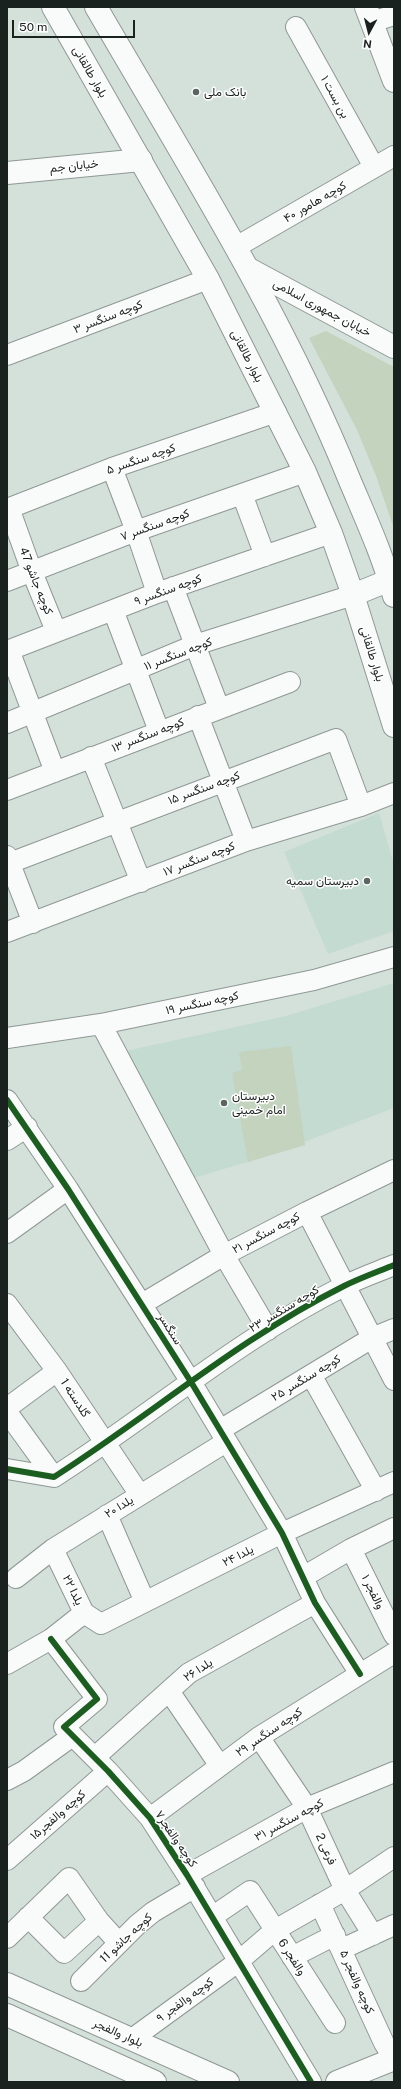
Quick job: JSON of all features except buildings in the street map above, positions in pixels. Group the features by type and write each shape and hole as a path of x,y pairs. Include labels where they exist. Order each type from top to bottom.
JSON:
{"main road":[{"name":"بلوار طالقانی","path":"53,7 208,279 305,472 331,533 353,595 394,726"},
{"path":"96,7 249,269 329,428 388,557 392,588 353,595"},
{"path":"369,15 394,82"},
{"name":"خیابان جم","path":"7,172 141,160"},
{"name":"خیابان جمهوری اسلامی","path":"249,269 394,347"},
{"name":"بلوار والفجر","path":"7,1984 228,2082"},
{"path":"56,2038 65,2009"},
{"path":"7,2015 155,2082"},
{"path":"337,2082 359,2075 394,2059"}],"street":[{"path":"369,15 394,15"},
{"name":"بن بست ۱","path":"296,27 374,167"},
{"name":"کوچه هامور ۴۰","path":"236,247 394,156"},
{"name":"کوچه سنگسر ۳","path":"7,355 208,279"},
{"name":"کوچه سنگسر ۵","path":"8,508 112,468 276,412"},
{"path":"112,468 136,531 195,646 219,708"},
{"name":"کوچه سنگسر ۷","path":"7,581 136,531 305,472"},
{"path":"242,494 265,556"},
{"name":"کوچه جاشو 47","path":"8,508 56,631"},
{"name":"کوچه سنگسر ۹","path":"8,650 165,590 331,533"},
{"name":"کوچه سنگسر ۱۱","path":"7,723 195,646 353,595"},
{"path":"113,610 158,731"},
{"path":"8,650 34,712 55,772"},
{"name":"کوچه سنگسر ۱۳","path":"7,790 158,731 290,682"},
{"path":"198,716 246,841"},
{"name":"کوچه سنگسر ۱۵","path":"8,861 336,739 361,806"},
{"path":"91,757 141,882"},
{"name":"کوچه سنگسر ۱۷","path":"7,932 246,841 361,806 394,793"},
{"path":"8,861 33,923"},
{"name":"کوچه سنگسر ۱۹","path":"7,1038 101,1024 314,980 394,957"},
{"path":"101,1024 224,1255 268,1330"},
{"name":"سنگسر","path":"7,1100 27,1127 68,1189 191,1382 282,1533 315,1603 360,1674"},
{"path":"7,1140 27,1127"},
{"name":"کوچه سنگسر ۲۱","path":"142,1304 224,1255 307,1212 394,1170"},
{"path":"7,1234 68,1189"},
{"path":"307,1212 394,1380"},
{"name":"کوچه سنگسر ۲۳","path":"54,1477 105,1444 191,1382 268,1330 344,1286 394,1265"},
{"name":"گلدسته 1","path":"7,1304 57,1371 140,1495"},
{"name":"کوچه سنگسر ۲۵","path":"223,1436 311,1375 372,1338 394,1329"},
{"path":"7,1408 57,1371"},
{"path":"311,1375 376,1491"},
{"path":"7,1412 54,1477"},
{"name":"یلدا ۲۰","path":"16,1578 53,1549 140,1495 223,1436"},
{"path":"7,1468 54,1477"},
{"name":"یلدا ۲۴","path":"84,1613 101,1624 282,1533 394,1482"},
{"path":"107,1515 145,1602"},
{"path":"303,1577 351,1549 394,1528"},
{"name":"یلدا ۲۲","path":"7,1664 51,1639 84,1613 53,1549"},
{"name":"والفجر ۱","path":"351,1549 394,1635"},
{"name":"یلدا ۲۶","path":"102,1764 169,1691 189,1673 315,1603"},
{"path":"7,1780 24,1771 71,1737 64,1727 97,1699 51,1639"},
{"name":"کوچه سنگسر ۲۹","path":"150,1818 259,1736 394,1653"},
{"path":"169,1691 220,1766"},
{"name":"فرعی 2","path":"259,1736 307,1808 346,1890 373,1935"},
{"name":"کوچه والفجر۷","path":"71,1737 102,1764 150,1818 191,1881 311,2082"},
{"name":"کوچه والفجر۱۵","path":"7,1860 102,1764"},
{"name":"کوچه سنگسر ۳۱","path":"191,1881 307,1808 394,1772"},
{"name":"کوچه والفجر ۹","path":"132,2039 239,1961 275,1930 346,1890 394,1857"},
{"path":"7,1938 69,1878 99,1921 119,1943"},
{"name":"کوچه جاشو 11","path":"81,1981 137,1925 191,1881"},
{"name":"والفجر 6","path":"212,1917 250,1891 334,2023"},
{"name":"کوچه والفجر ۵","path":"320,1904 384,2043 394,2059"},
{"path":"28,1917 64,1953 99,1921"},
{"path":"292,1957 338,1942 373,1935 394,1925"}],"shaded area":[{"path":"326,331 394,367 394,529 376,476 357,430 309,338"},
{"path":"379,813 394,865 394,931 328,954 284,852"},
{"name":"دبیرستان امام خمینی","path":"394,983 394,1108 304,1142 305,1145 190,1179 121,1052 286,1016"},
{"path":"291,1046 305,1145 248,1162 232,1073 242,1070 239,1052"}],"cycle path":[{"path":"7,1100 68,1189 191,1382 282,1533 315,1603 360,1674"},
{"path":"7,1469 54,1477 268,1329 344,1286 394,1265"},
{"path":"51,1639 97,1699 64,1727 108,1771 150,1818 187,1875 311,2082"}],"place":[{"name":"بانک ملی","path":"196,92"},
{"name":"دبیرستان سمیه","path":"367,881"},
{"name":"دبیرستان امام خمینی","path":"224,1103"}]}
